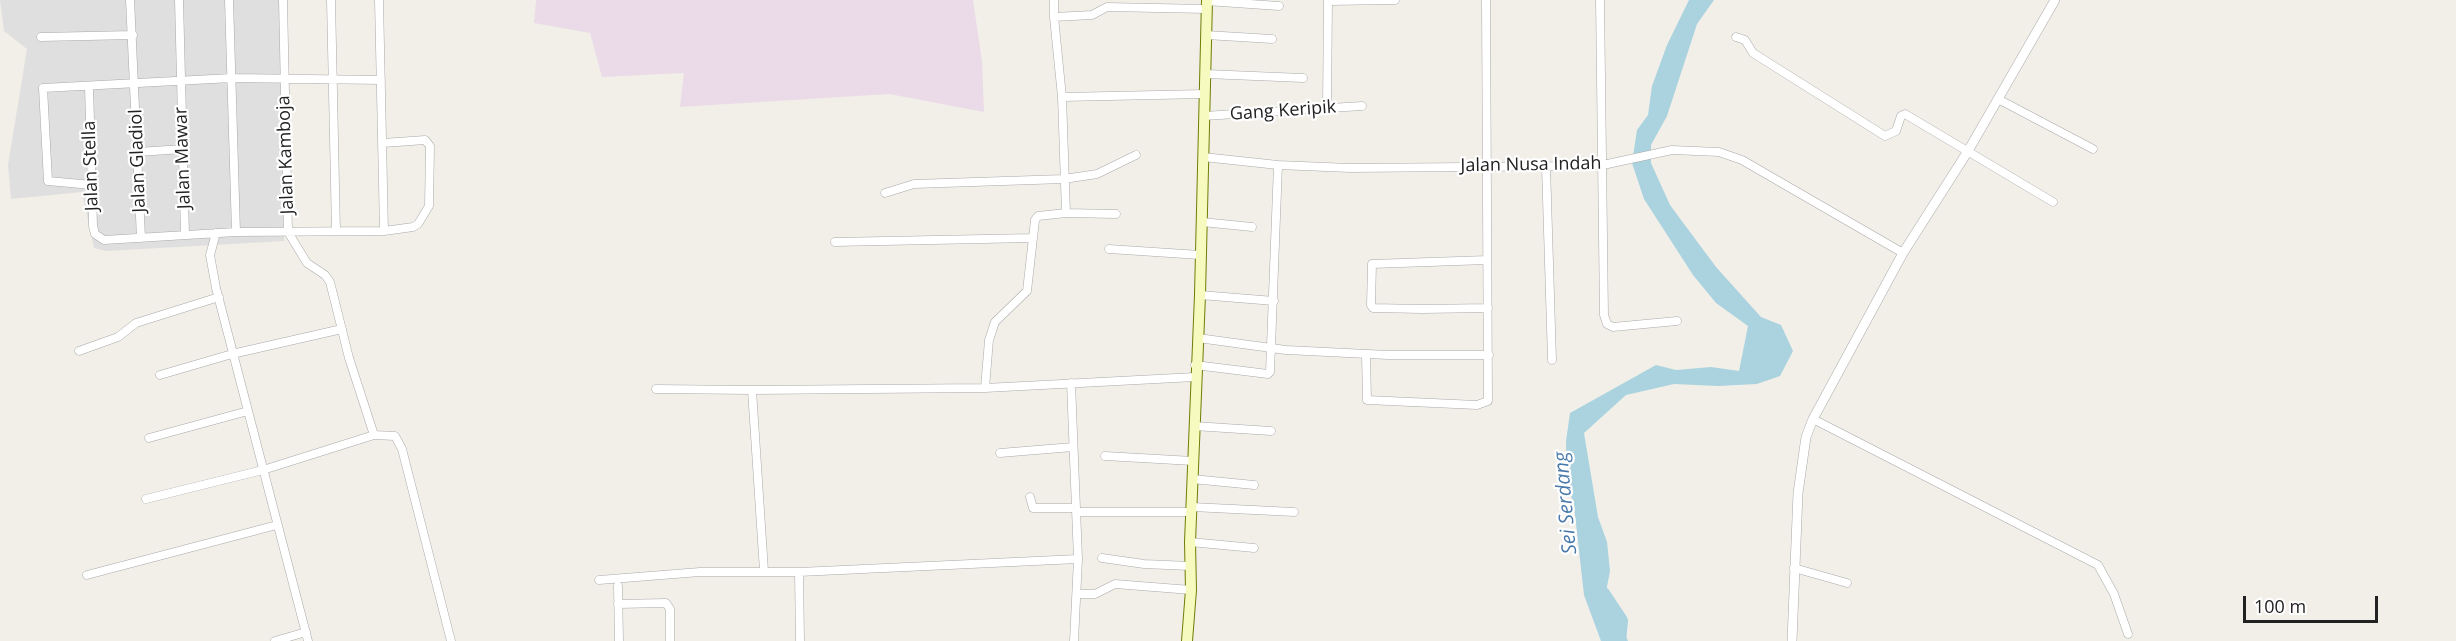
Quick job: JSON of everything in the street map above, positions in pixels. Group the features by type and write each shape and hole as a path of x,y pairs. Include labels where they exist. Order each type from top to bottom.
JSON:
{"main road":[{"path":"1187,641 1191,591 1190,542 1195,377 1200,295 1206,3"}],"street":[{"name":"Jalan Gladiol","path":"130,0 141,238"},
{"name":"Jalan Mawar","path":"179,0 185,235"},
{"path":"229,0 236,232"},
{"name":"Jalan Kamboja","path":"283,0 288,232"},
{"path":"331,0 336,231"},
{"path":"379,0 384,231"},
{"path":"1054,0 1062,97 1066,213"},
{"path":"1327,108 1328,0 1395,0"},
{"path":"1366,354 1367,400 1477,405 1485,404 1489,396 1486,0"},
{"path":"1600,0 1604,315 1607,324 1613,327 1677,321"},
{"path":"1792,641 1794,568 1802,465 1806,437 1813,419 1903,253 1968,151 2055,0"},
{"path":"1054,17 1092,15 1107,8 1206,3 1279,6"},
{"path":"41,37 133,35"},
{"path":"1206,35 1272,39"},
{"path":"1736,37 1745,40 1753,53 1885,136 1896,131 1901,116 1905,114 2053,202"},
{"path":"1206,74 1303,78"},
{"path":"92,185 48,181 43,88 135,85 232,78 381,80"},
{"name":"Jalan Stella","path":"89,86 95,234 104,240 141,238"},
{"path":"1062,97 1204,94"},
{"path":"1998,99 2092,149"},
{"name":"Gang Keripik","path":"1204,116 1362,106"},
{"path":"141,238 216,232 384,231 413,227 427,212 430,146 425,140 383,143"},
{"path":"138,152 183,149"},
{"name":"Jalan Nusa Indah","path":"1203,157 1278,165 1350,168 1603,165 1672,150 1719,152 1742,160 1903,253"},
{"path":"885,193 914,184 1064,179 1097,174 1136,154"},
{"path":"1196,365 1269,374 1273,348 1278,165"},
{"path":"1546,166 1552,360"},
{"path":"985,388 987,350 992,330 999,317 1027,291 1032,238 1038,216 1066,213 1116,214"},
{"path":"1202,222 1252,227"},
{"path":"216,232 210,263 308,641"},
{"path":"288,232 307,263 325,275 330,282 374,435"},
{"path":"835,242 1032,238"},
{"path":"1109,249 1200,255"},
{"path":"1487,261 1374,263 1371,265 1371,305 1373,308 1488,308"},
{"path":"1200,295 1274,301"},
{"path":"79,351 118,337 136,323 219,297"},
{"path":"160,375 232,354 342,329"},
{"path":"1198,338 1273,348 1366,354 1489,355"},
{"path":"656,389 985,388 1195,377"},
{"path":"1071,383 1078,558 1074,641"},
{"path":"752,390 764,571"},
{"path":"149,438 248,411"},
{"path":"1813,419 2098,566 2114,594 2128,634"},
{"path":"1194,426 1271,431"},
{"path":"146,499 263,470 374,435 395,436 402,449 451,641"},
{"path":"1000,453 1073,447"},
{"path":"1105,456 1193,461"},
{"path":"1192,479 1254,485"},
{"path":"1030,498 1033,508 1294,512"},
{"path":"87,575 277,525"},
{"path":"1190,542 1254,548"},
{"path":"599,580 700,572 799,572 1078,558"},
{"path":"1102,558 1144,564 1190,566"},
{"path":"1794,568 1847,582"},
{"path":"799,572 800,641"},
{"path":"1077,594 1098,594 1115,584 1191,591"},
{"path":"618,586 619,641"},
{"path":"618,604 666,603 670,609 670,641"},
{"path":"275,641 306,632"}],"shaded area":[{"path":"0,0 283,0 288,86 284,241 106,251 94,248 82,192 11,199 8,165 27,49 4,31"},
{"path":"536,0 973,0 982,61 984,112 889,94 680,107 684,73 602,77 590,33 534,23"}],"water":[{"path":"1689,0 1714,0 1697,24 1667,116 1651,145 1651,163 1670,205 1716,267 1761,317 1781,325 1793,351 1780,376 1757,384 1718,386 1674,384 1626,395 1584,433 1598,517 1607,542 1610,571 1606,592 1628,641 1601,641 1584,595 1574,506 1567,482 1566,441 1570,413 1656,365 1676,370 1711,367 1739,371 1748,326 1716,303 1693,275 1644,199 1632,163 1637,130 1648,115 1652,86 1667,45"}],"waterway":[{"name":"Sei Serdang","path":"1602,594 1620,621 1618,641"}]}
